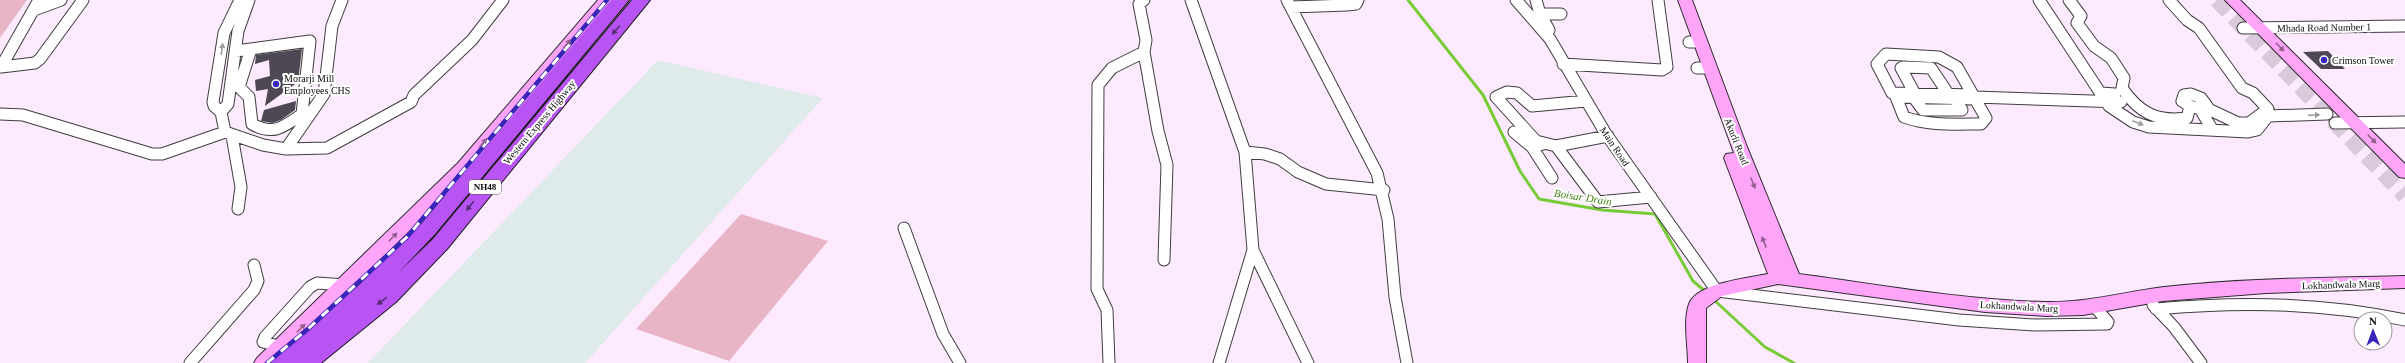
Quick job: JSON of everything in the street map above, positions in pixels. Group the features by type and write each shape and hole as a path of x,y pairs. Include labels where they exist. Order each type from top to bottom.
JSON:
{"highway":[{"name":"Western Express Highway","path":"290,358 388,296 440,244 641,0"},
{"name":"Western Express Highway","path":"290,358 394,266 428,229 607,6"}],"street":[{"path":"39,0 1,67 35,63 40,59 83,0"},
{"path":"34,10 61,0"},
{"path":"238,209 241,188 229,134 221,112 214,106 213,102 219,72 224,33 240,0"},
{"path":"221,112 228,104 238,31 249,0"},
{"path":"286,149 324,94 332,26 342,0"},
{"path":"0,114 23,115 152,154 162,154 229,134 255,144 286,149 327,148 411,102 414,95 472,40 503,0"},
{"path":"1144,0 1139,4 1146,40 1144,52 1158,131 1167,165 1164,260"},
{"path":"1191,0 1245,152 1253,250 1308,363"},
{"path":"1358,0 1356,4 1347,5 1289,4 1377,173 1384,190 1388,210 1395,297 1407,363"},
{"name":"Main Road","path":"1516,0 1550,39 1608,136 1651,197 1712,294"},
{"path":"1536,0 1540,14 1549,30"},
{"path":"1564,64 1662,70 1666,67 1658,0"},
{"name":"Akurli Road","path":"1673,0 1695,42"},
{"name":"Akurli Road","path":"1685,0 1703,68 1786,279"},
{"path":"2039,0 2103,98 2133,122 2149,127 2248,132 2257,130 2268,116 2327,114"},
{"path":"2069,0 2081,16 2077,20 2077,24 2094,46 2111,58 2124,78 2122,88 2131,103 2139,111 2154,118 2179,120 2187,118 2198,107"},
{"path":"2169,0 2187,20 2199,28 2242,88 2253,93 2268,109 2249,123 2238,123 2198,107"},
{"path":"2232,0 2405,173"},
{"path":"345,285 317,283 310,287 265,337 263,342 290,358 345,285 464,167 607,6"},
{"path":"1540,14 1561,14"},
{"name":"Mhada Road Number 1","path":"2243,28 2405,26"},
{"path":"224,33 238,31"},
{"path":"236,51 305,40 310,41 307,86 300,115 282,128 263,130 252,124 249,97 239,87 250,49"},
{"path":"1109,363 1107,310 1097,289 1098,85 1112,68 1144,52"},
{"path":"1914,96 1895,99 1904,116 1931,124 1984,122 1986,118 1974,97 1957,67 1945,62 1939,57 1886,54 1882,56 1877,64 1892,93 1914,96 1952,97 1974,97 2118,98"},
{"path":"1901,68 1931,68 1952,97 1962,110 1923,110 1914,96 1901,68"},
{"path":"219,72 234,69"},
{"path":"1586,101 1532,106 1528,104 1520,93 1516,91 1496,97 1536,142 1556,146 1608,136"},
{"path":"213,102 247,95"},
{"path":"2198,107 2212,129"},
{"path":"2279,112 2295,115"},
{"path":"2335,123 2405,122"},
{"path":"1514,132 1532,147 1552,178"},
{"path":"1532,147 1543,144"},
{"path":"1556,146 1598,202 1651,197"},
{"path":"1245,152 1265,154 1280,159 1298,172 1326,184 1384,190"},
{"path":"904,228 943,334 960,363"},
{"path":"1219,363 1253,250"},
{"path":"190,363 254,290 258,281 254,265"},
{"name":"Lokhandwala Marg","path":"1712,294 1786,279 2006,308 2046,310 2151,304 2163,294 2266,286 2405,282"},
{"path":"1697,363 1696,312 1698,304 1712,294 1960,320 2035,325 2107,324 2108,322 2095,307"},
{"path":"2151,304 2338,306 2405,320"},
{"path":"2151,304 2178,332 2201,363"}],"shaded area":[{"path":"0,0 27,0 0,38"},
{"path":"658,60 823,98 585,363 368,363"},
{"path":"741,214 828,241 729,361 636,329"}],"building":[{"path":"302,49 298,82 265,106 268,89 256,91 255,80 270,76 269,60 255,64 256,55"},
{"name":"Crimson Tower","path":"2328,51 2345,69 2321,69 2303,52"},
{"path":"296,101 295,110 281,120 272,123 261,121 264,110"}],"waterway":[{"name":"Boisar Drain","path":"1408,0 1483,95 1520,171 1539,199 1602,210 1655,214 1693,281 1706,292"},
{"name":"Boisar Drain","path":"1713,299 1765,347 1794,363"}],"tunnel":[{"path":"2217,0 2405,196"}],"railway":[{"path":"267,363 309,328 407,237 607,0"}],"place":[{"name":"Crimson Tower","path":"2324,60"},
{"name":"Morarji Mill Employees CHS","path":"276,84"}]}
